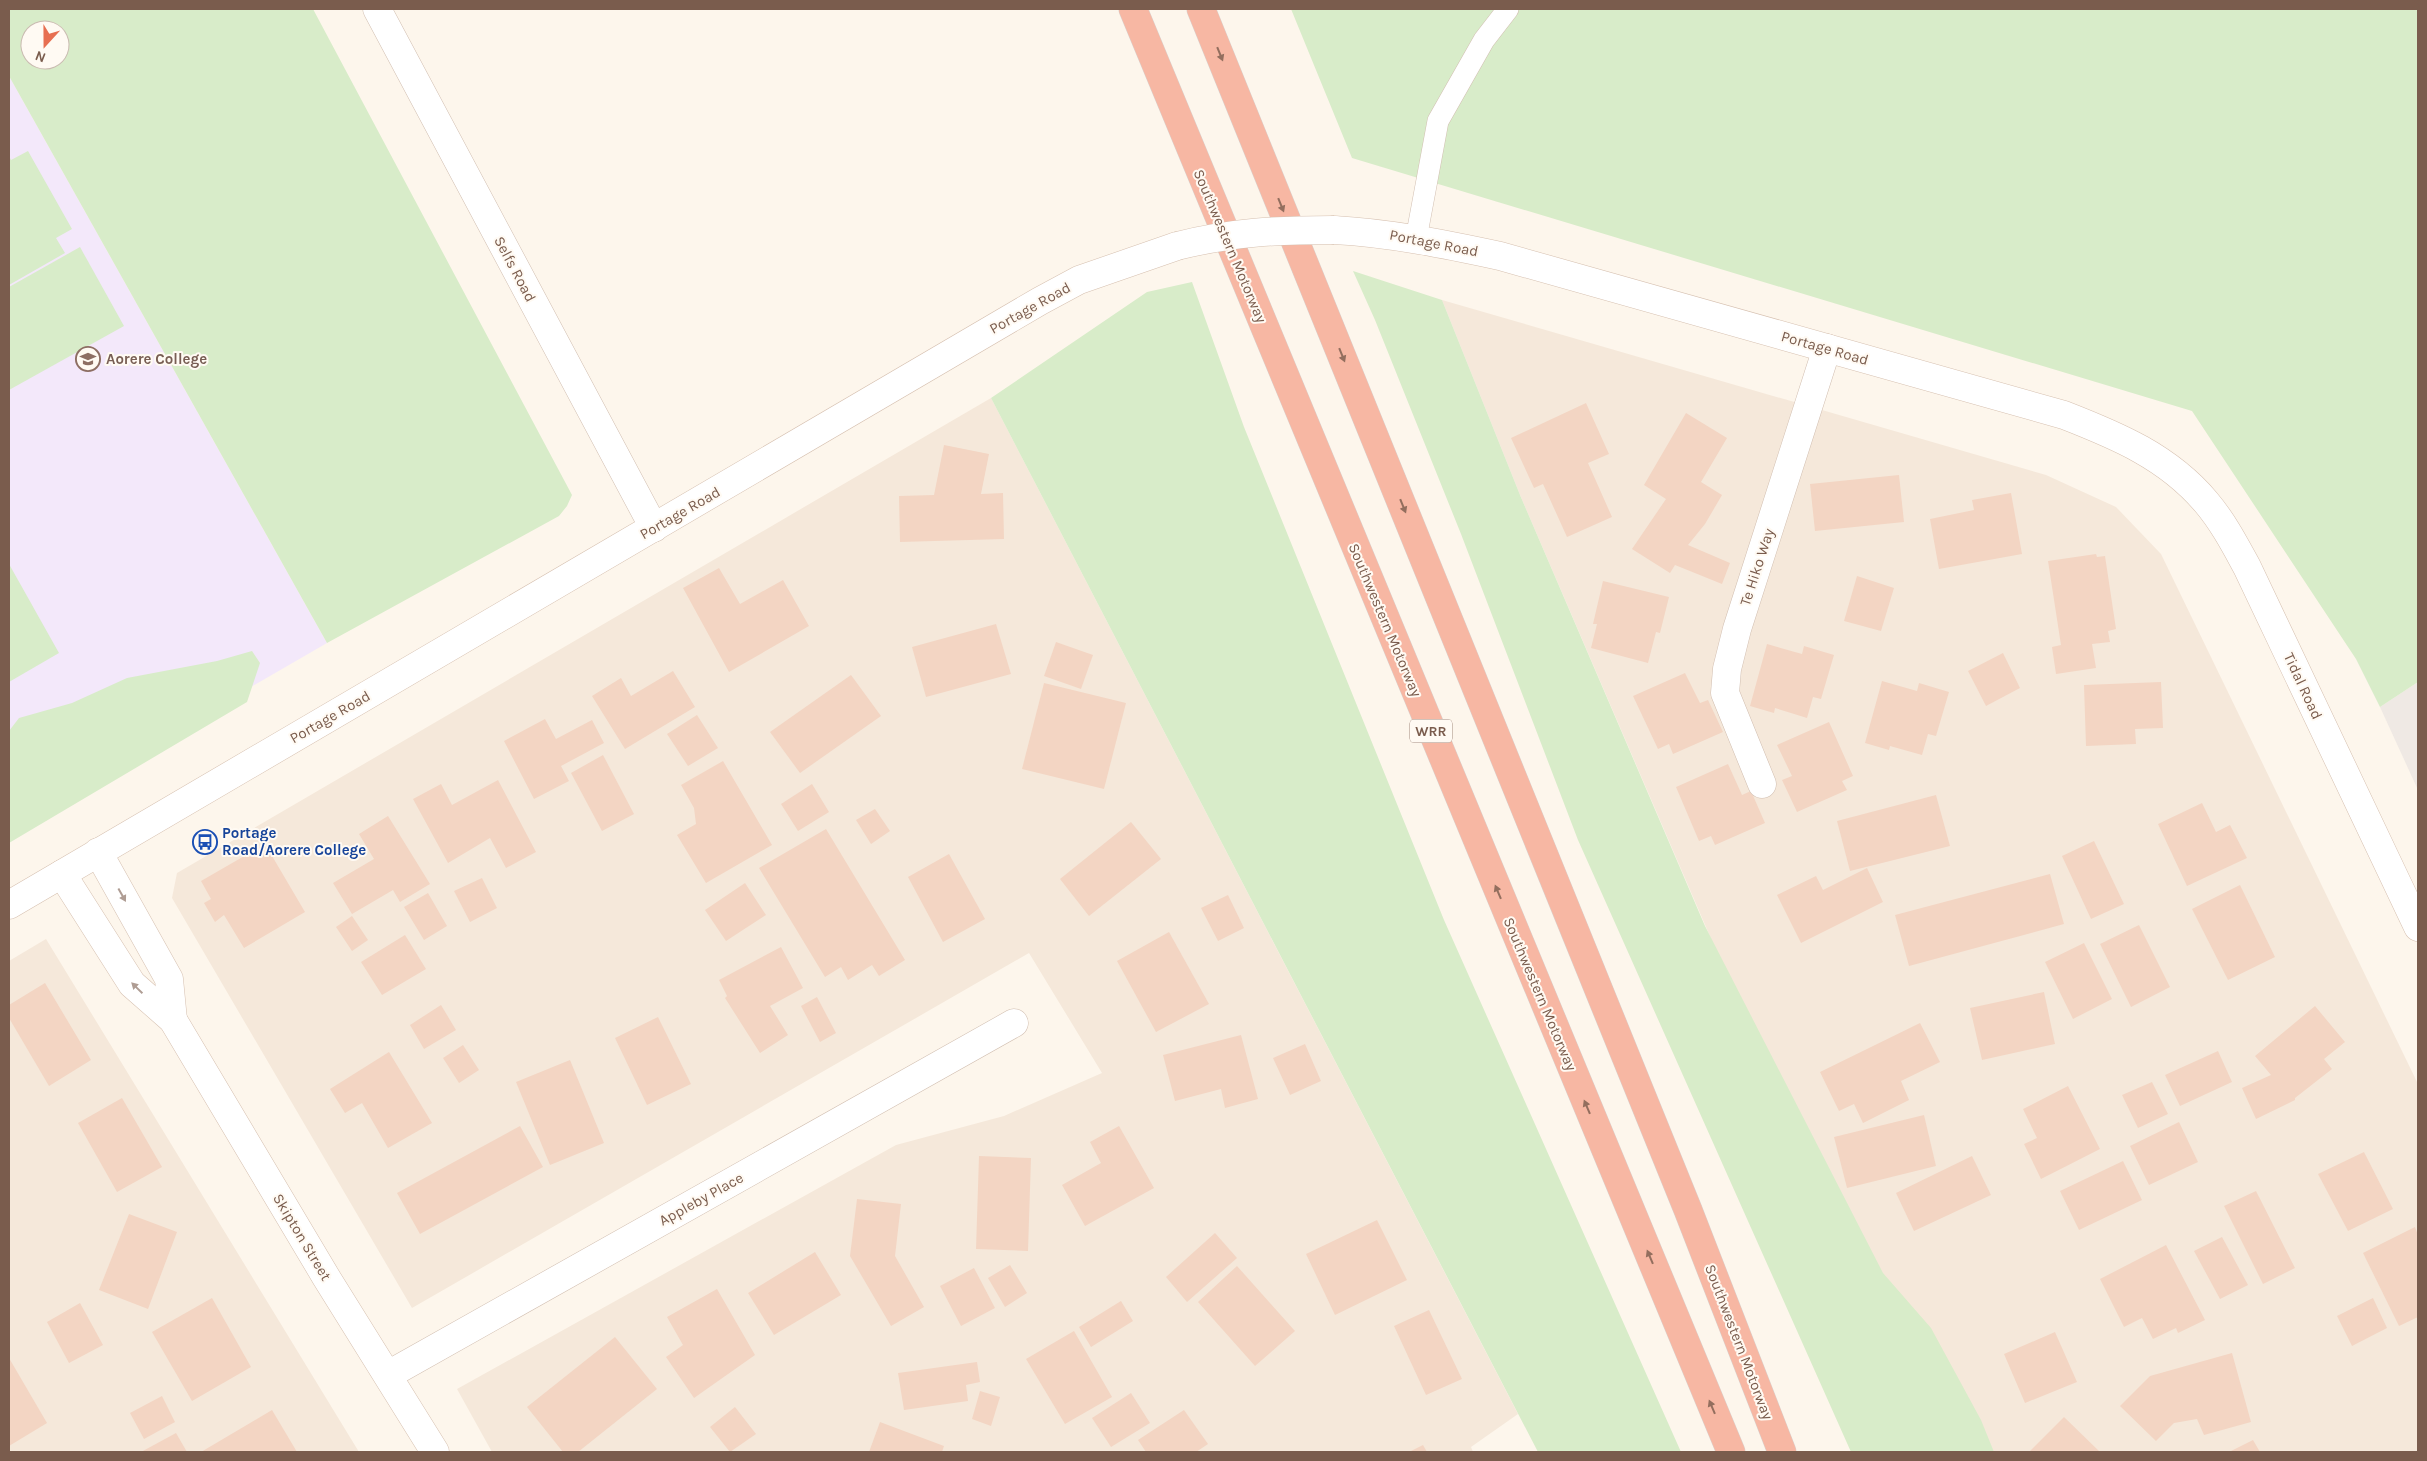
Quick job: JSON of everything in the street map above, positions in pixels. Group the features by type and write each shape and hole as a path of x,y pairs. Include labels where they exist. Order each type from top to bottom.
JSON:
{"highway":[{"name":"Southwestern Motorway","path":"1133,9 1730,1452"},
{"name":"Southwestern Motorway","path":"1201,9 1688,1210 1782,1452"}],"main road":[{"name":"Selfs Road","path":"377,9 654,528"},
{"name":"Portage Road","path":"9,905 1040,301 1079,280 1126,262 1177,246 1221,236 1271,230 1334,230 1377,233 1500,256 2064,415 2115,436 2163,462"},
{"name":"Te Hiko Way","path":"1762,784 1725,692 1727,669 1737,629 1827,348"},
{"name":"Tidal Road","path":"2163,462 2186,480 2207,503 2231,538 2418,927"},
{"name":"Skipton Street","path":"98,852 169,979 173,1020"},
{"name":"Skipton Street","path":"62,874 132,984 173,1020 326,1277 435,1452"},
{"name":"Appleby Place","path":"388,1375 1014,1023"}],"lane":[{"path":"1416,239 1438,121 1484,40 1508,9"}],"shaded area":[{"name":"Aorere College","path":"9,76 327,643 9,827"},
{"path":"1442,300 2046,475 2116,507 2161,554 2418,1084 2418,1452 1932,1452 1520,495"},
{"path":"991,398 1518,1414 1471,1447 1473,1452 492,1452 457,1389 896,1145 1004,1116 1102,1073 1029,953 412,1308 172,898 177,873"},
{"path":"2418,682 2418,790 2380,707"},
{"path":"46,939 359,1452 9,1452 9,961"}],"green space":[{"path":"9,9 313,9 572,495 567,506 559,516 327,643 9,76"},
{"path":"1291,9 2418,9 2418,682 2380,707 2356,659 2192,411 1352,158"},
{"path":"28,151 72,229 56,238 65,253 9,285 9,156 11,160"},
{"path":"80,247 124,326 9,390 9,287"},
{"path":"1353,271 1442,300 1520,495 1705,926 1883,1273 1931,1328 1981,1420 1994,1452 1851,1452 1578,840 1461,534 1375,320"},
{"path":"1192,282 1244,427 1444,920 1681,1452 1538,1452 991,398 1147,292"},
{"path":"9,564 59,653 9,682"},
{"path":"252,651 260,663 247,702 9,843 9,731 19,718 72,703 127,678 217,661"}],"building":[{"path":"1586,403 1609,454 1588,463 1612,517 1567,537 1543,484 1534,488 1511,438"},
{"path":"1686,413 1727,438 1701,482 1722,495 1705,524 1688,545 1730,563 1722,584 1675,565 1670,573 1632,549 1666,499 1644,485"},
{"path":"944,445 989,454 981,494 1003,493 1004,539 900,542 899,496 934,495"},
{"path":"1899,475 1904,522 1815,531 1810,484"},
{"path":"2011,493 2022,554 1939,569 1930,519 1974,510 1972,500"},
{"path":"2096,554 2097,557 2105,556 2116,629 2108,631 2110,642 2092,644 2096,668 2056,674 2052,647 2061,645 2048,561"},
{"path":"719,568 740,604 783,580 809,626 729,672 683,588"},
{"path":"1857,576 1894,588 1881,631 1844,621"},
{"path":"1603,581 1669,597 1660,633 1656,632 1648,663 1591,648 1597,624 1593,624"},
{"path":"996,624 1011,674 926,697 912,647"},
{"path":"1056,642 1093,655 1081,689 1044,676"},
{"path":"1767,644 1802,654 1804,646 1834,655 1821,699 1813,697 1807,718 1775,708 1774,713 1750,706"},
{"path":"2003,653 2020,688 1986,706 1968,671"},
{"path":"673,671 695,707 625,749 592,696 621,678 631,696"},
{"path":"1685,673 1700,703 1708,700 1723,732 1673,754 1669,744 1658,749 1633,696"},
{"path":"851,675 881,716 800,773 770,732"},
{"path":"1882,681 1917,691 1919,683 1949,692 1936,736 1928,734 1922,755 1890,746 1889,750 1865,743"},
{"path":"2161,682 2163,728 2135,729 2136,744 2086,746 2084,685"},
{"path":"1044,683 1126,703 1104,789 1022,769"},
{"path":"697,715 718,748 688,766 667,734"},
{"path":"545,719 556,739 592,720 604,743 561,766 569,781 534,799 504,741"},
{"path":"1829,722 1853,776 1842,781 1847,790 1797,812 1782,780 1792,776 1777,745"},
{"path":"603,755 634,814 602,831 571,773"},
{"path":"723,761 772,845 706,883 677,835 696,824 694,808 681,785"},
{"path":"1728,764 1742,795 1751,791 1765,823 1715,845 1711,836 1699,841 1676,787"},
{"path":"498,780 536,852 506,868 490,838 448,863 413,799 441,784 452,805"},
{"path":"812,784 829,812 798,831 781,804"},
{"path":"1936,795 1950,846 1850,871 1837,821"},
{"path":"2202,803 2216,832 2230,825 2247,858 2187,886 2158,824"},
{"path":"875,809 890,831 871,844 856,820"},
{"path":"388,816 430,884 400,902 393,890 352,914 333,883 374,859 359,834"},
{"path":"1131,822 1161,859 1089,916 1060,879"},
{"path":"826,829 905,960 879,976 872,965 848,980 841,967 825,977 759,868"},
{"path":"2094,841 2124,904 2091,919 2062,856"},
{"path":"265,844 305,912 244,948 224,915 215,922 204,903 211,899 201,881"},
{"path":"949,854 985,919 943,942 908,877"},
{"path":"1867,868 1883,902 1801,943 1777,895 1816,876 1823,890"},
{"path":"2050,874 2064,924 1909,966 1895,915"},
{"path":"482,878 497,908 470,922 454,891"},
{"path":"745,883 766,915 726,941 705,910"},
{"path":"2240,885 2275,957 2228,980 2192,909"},
{"path":"428,893 447,926 424,940 404,907"},
{"path":"1228,895 1244,928 1218,941 1201,908"},
{"path":"352,916 368,940 352,951 336,927"},
{"path":"2139,925 2170,987 2131,1007 2100,944"},
{"path":"1169,932 1209,1004 1156,1032 1117,961"},
{"path":"405,935 426,969 382,995 361,962"},
{"path":"2084,943 2112,999 2073,1019 2045,962"},
{"path":"781,947 803,988 770,1006 788,1035 760,1053 725,998 727,996 719,980"},
{"path":"45,983 91,1060 49,1086 9,1018 9,1005"},
{"path":"2044,992 2055,1044 1982,1060 1970,1008"},
{"path":"817,997 836,1033 820,1042 801,1006"},
{"path":"441,1005 456,1030 424,1049 410,1025"},
{"path":"2315,1006 2345,1042 2324,1059 2332,1069 2295,1098 2295,1100 2256,1119 2242,1088 2271,1075 2255,1056"},
{"path":"658,1017 691,1084 647,1105 615,1038"},
{"path":"1920,1023 1940,1062 1901,1081 1909,1100 1863,1123 1854,1104 1839,1111 1820,1072"},
{"path":"1241,1035 1258,1099 1225,1108 1221,1089 1175,1101 1163,1055"},
{"path":"1305,1044 1321,1081 1290,1095 1273,1058"},
{"path":"463,1045 479,1070 459,1083 443,1058"},
{"path":"2218,1051 2232,1082 2180,1106 2165,1075"},
{"path":"389,1052 432,1123 388,1148 362,1103 345,1113 330,1089"},
{"path":"570,1060 604,1143 550,1165 516,1082"},
{"path":"2152,1082 2168,1114 2138,1128 2122,1095"},
{"path":"2068,1086 2100,1149 2041,1179 2024,1144 2037,1138 2023,1109"},
{"path":"122,1098 162,1167 117,1192 78,1123"},
{"path":"1924,1115 1936,1166 1847,1188 1834,1137"},
{"path":"2179,1122 2198,1162 2149,1185 2130,1146"},
{"path":"520,1126 543,1167 420,1234 397,1193"},
{"path":"1119,1126 1154,1188 1085,1226 1062,1185 1101,1163 1090,1142"},
{"path":"2364,1152 2393,1209 2348,1231 2318,1174"},
{"path":"979,1156 1031,1158 1028,1251 976,1249"},
{"path":"1972,1156 1991,1195 1914,1231 1896,1193"},
{"path":"2123,1161 2142,1200 2079,1230 2060,1191"},
{"path":"2256,1191 2295,1268 2263,1284 2224,1206"},
{"path":"857,1199 901,1204 895,1256 924,1307 891,1326 850,1256"},
{"path":"129,1214 177,1232 148,1309 99,1290"},
{"path":"1377,1220 1407,1280 1335,1315 1306,1254"},
{"path":"2415,1227 2418,1235 2418,1317 2399,1326 2363,1253"},
{"path":"1215,1233 1237,1258 1187,1302 1166,1277"},
{"path":"2222,1237 2248,1285 2220,1299 2194,1251"},
{"path":"2166,1245 2205,1320 2178,1333 2176,1328 2153,1339 2142,1318 2124,1327 2100,1279"},
{"path":"815,1252 841,1295 774,1335 748,1293"},
{"path":"1010,1265 1027,1293 1005,1307 988,1278"},
{"path":"1237,1266 1295,1331 1255,1366 1198,1302"},
{"path":"974,1268 995,1308 961,1326 940,1286"},
{"path":"717,1289 755,1355 694,1398 666,1357 683,1345 667,1317"},
{"path":"212,1298 251,1367 192,1401 152,1332"},
{"path":"2373,1298 2387,1328 2352,1346 2337,1316"},
{"path":"1121,1301 1133,1321 1091,1347 1079,1327"},
{"path":"80,1303 103,1345 69,1363 47,1322"},
{"path":"1429,1310 1462,1379 1426,1395 1394,1326"},
{"path":"1074,1331 1112,1397 1065,1424 1026,1359"},
{"path":"2055,1332 2077,1382 2025,1403 2004,1354"},
{"path":"615,1337 657,1389 578,1452 563,1452 527,1407"},
{"path":"2232,1353 2251,1422 2204,1435 2197,1419 2174,1423 2156,1441 2120,1406 2150,1376"},
{"path":"9,1358 47,1423 9,1446"},
{"path":"977,1362 980,1382 966,1385 968,1401 904,1410 898,1373"},
{"path":"980,1391 1000,1397 991,1426 972,1419"},
{"path":"1131,1393 1150,1423 1111,1447 1092,1418"},
{"path":"162,1396 175,1422 144,1439 130,1413"},
{"path":"735,1407 756,1434 730,1452 710,1427"},
{"path":"272,1410 297,1452 201,1452"},
{"path":"1184,1410 1208,1444 1196,1452 1146,1452 1138,1440"},
{"path":"2064,1417 2100,1452 2030,1451"},
{"path":"880,1422 944,1446 942,1452 869,1452"},
{"path":"176,1433 187,1452 141,1452"},
{"path":"2253,1440 2260,1452 2229,1452"},
{"path":"1423,1445 1427,1452 1409,1452"}],"place":[{"name":"Aorere College","path":"88,359"},
{"name":"Portage Road/Aorere College","path":"205,842"}]}
